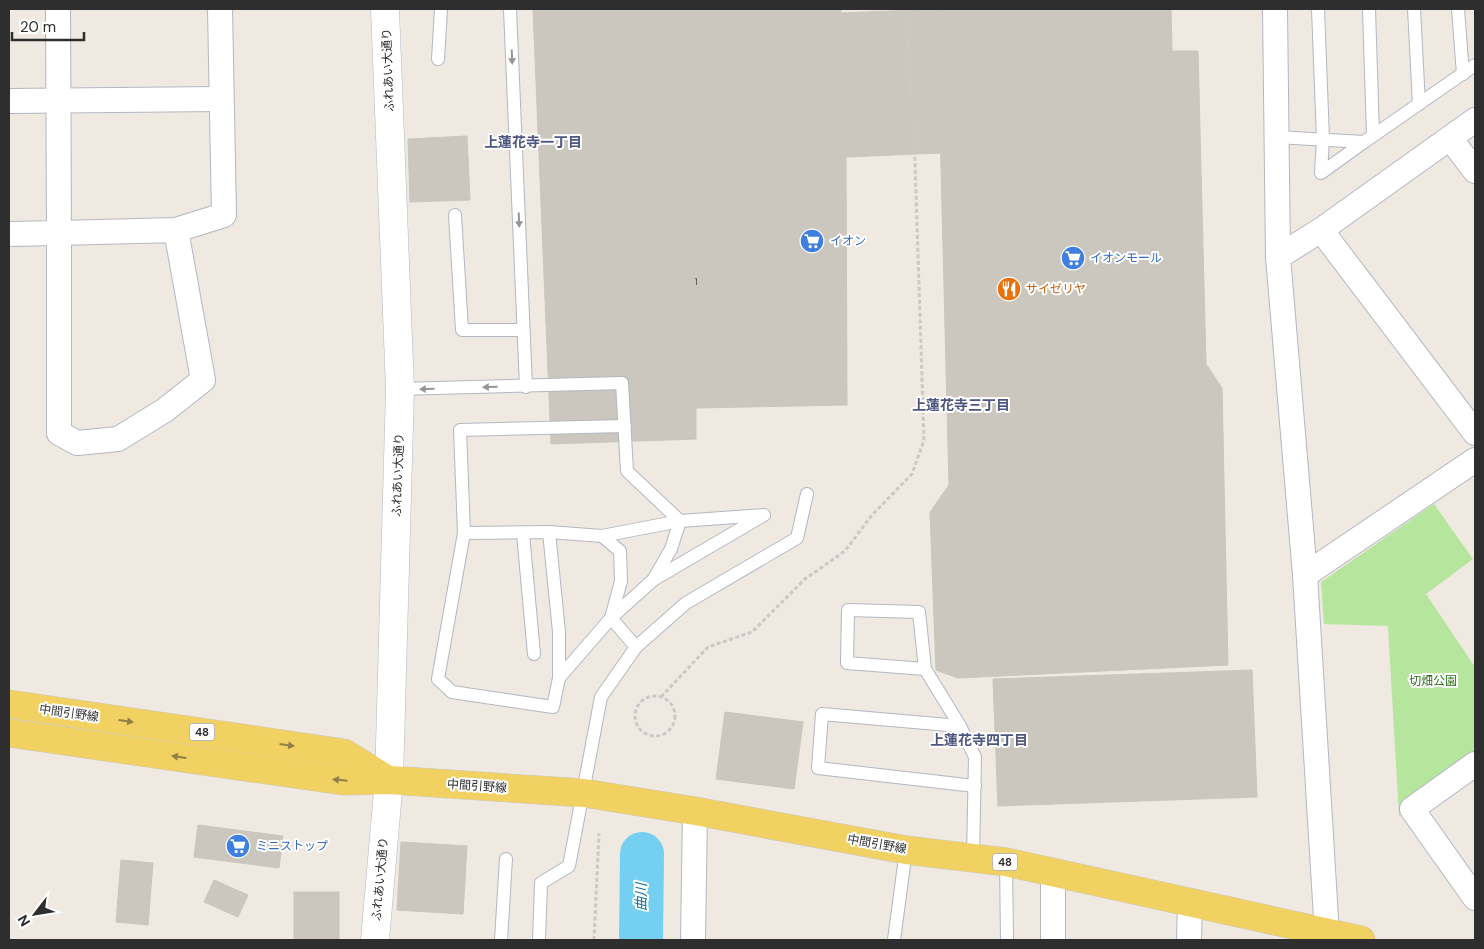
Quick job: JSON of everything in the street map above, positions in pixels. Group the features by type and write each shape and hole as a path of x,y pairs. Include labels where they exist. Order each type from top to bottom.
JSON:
{"main road":[{"name":"中間引野線","path":"9,704 344,753 389,780"},
{"name":"中間引野線","path":"9,733 343,781 389,780 584,793 906,850 1006,862 1190,901 1327,934 1360,940"}],"street":[{"path":"58,9 59,433 77,443 118,439 165,410 203,380 176,230"},
{"path":"9,234 176,230 224,215 220,9"},
{"name":"ふれあい大通り","path":"375,940 389,780 400,389 385,9"},
{"path":"1275,9 1278,258 1305,575 1327,934"},
{"path":"9,101 221,99"},
{"path":"1278,258 1321,230 1475,120"},
{"path":"1450,138 1475,171"},
{"path":"1321,230 1475,433"},
{"path":"1305,575 1475,460"},
{"path":"1475,764 1412,809 1475,898"},
{"path":"688,810 694,940"},
{"path":"1053,872 1053,940"},
{"path":"1189,940 1190,901"}],"lane":[{"path":"438,59 441,9"},
{"path":"510,9 526,387"},
{"path":"1318,9 1323,139 1321,173 1475,66"},
{"path":"1369,9 1369,138"},
{"path":"1414,9 1419,104"},
{"path":"1458,9 1463,74"},
{"path":"1276,137 1369,138"},
{"path":"455,215 462,330 523,330"},
{"path":"400,389 622,384 627,471 680,520"},
{"path":"550,532 559,632 559,678 553,707 452,692 438,678 464,533 460,430 625,426"},
{"path":"539,940 541,883 569,866 601,698 636,647 686,603 797,538 807,494"},
{"path":"464,533 524,534 550,532 602,536 680,520 764,515 653,580 612,618 559,678"},
{"path":"653,580 671,549 680,520"},
{"path":"524,534 534,654"},
{"path":"602,536 620,551 621,581 612,618"},
{"path":"925,669 847,663 848,610 919,612 925,669 960,726 976,757 973,858"},
{"path":"612,618 636,647"},
{"path":"960,726 822,714 818,768 975,786"},
{"path":"894,940 906,850"},
{"path":"501,940 506,859"},
{"path":"1006,862 1008,940"}],"path":[{"path":"660,697 672,707 674,722 665,734 650,736 637,726 635,711 645,699 660,697 708,647 752,632 805,579 845,551 872,515 912,474 924,440 915,162 906,9"},
{"path":"594,940 599,833"}],"green space":[{"name":"切畑公園","path":"1434,504 1473,559 1426,594 1475,667 1475,758 1399,816 1388,626 1324,624 1321,582"}],"building":[{"path":"533,9 841,9 841,13 937,9 940,153 846,157 847,405 696,408 696,439 551,444"},
{"name":"イオンモール","path":"937,9 1171,9 1172,51 1198,51 1206,364 1222,388 1228,665 958,678 936,670 930,512 949,485"},
{"path":"467,136 470,200 410,202 408,139"},
{"path":"1252,670 1257,797 998,806 993,679"},
{"path":"725,712 803,722 794,789 716,779"},
{"name":"ミニストップ","path":"198,825 283,836 279,868 194,857"},
{"path":"401,842 467,846 463,914 397,910"},
{"path":"121,860 153,863 148,925 116,922"},
{"path":"214,880 248,895 238,917 204,902"},
{"path":"294,892 339,892 339,933 294,933"},
{"path":"294,933 339,933 339,940 294,940"}],"waterway":[{"name":"曲川","path":"641,940 642,854"}],"place":[{"name":"イオン","path":"812,241"},
{"name":"イオンモール","path":"1073,258"},
{"name":"サイゼリヤ","path":"1009,289"},
{"name":"ミニストップ","path":"238,846"}],"district":[{"name":"上蓮花寺一丁目","path":"533,142"},
{"name":"上蓮花寺三丁目","path":"961,405"},
{"name":"上蓮花寺四丁目","path":"979,740"}]}
